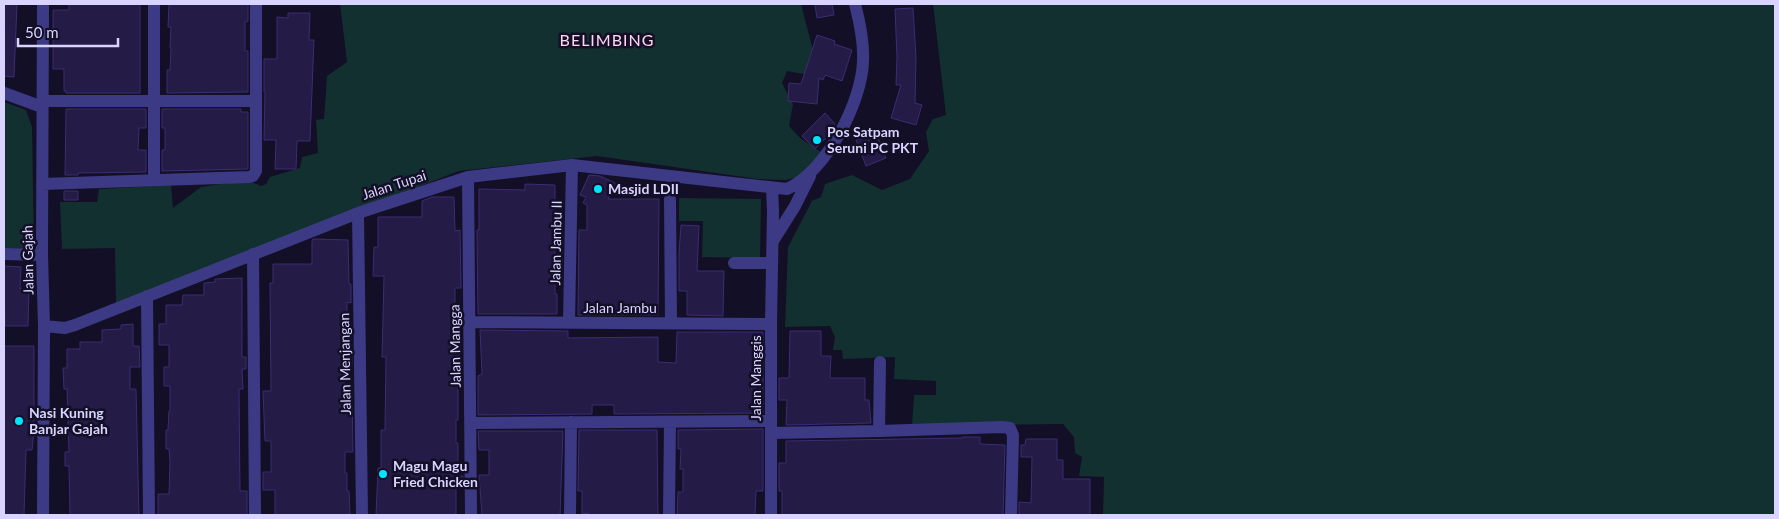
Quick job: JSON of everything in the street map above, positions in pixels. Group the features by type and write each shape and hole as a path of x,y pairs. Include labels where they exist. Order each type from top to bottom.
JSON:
{"street":[{"name":"Jalan Gajah","path":"43,4 43,515"},
{"path":"154,4 154,180"},
{"path":"42,184 249,178 253,176 256,171 256,4"},
{"path":"772,242 795,206 812,172 830,149 851,111 859,88 863,62 862,35 856,4"},
{"path":"4,93 42,104 154,100 256,101"},
{"name":"Jalan Tupai","path":"44,326 66,328 358,213 468,176 572,165 787,189 799,184 812,172"},
{"name":"Jalan Jambu II","path":"569,322 572,165"},
{"name":"Jalan Mangga","path":"468,176 471,515"},
{"name":"Jalan Manggis","path":"771,515 771,324 774,211 772,188"},
{"path":"670,199 671,323"},
{"name":"Jalan Menjangan","path":"358,213 362,515"},
{"path":"4,254 42,255"},
{"path":"253,254 255,515"},
{"path":"734,263 772,264"},
{"path":"147,296 149,515"},
{"name":"Jalan Jambu","path":"470,322 771,324"},
{"path":"879,431 880,362"},
{"path":"570,422 570,515"},
{"path":"471,423 670,422 879,431 1010,428 1013,435 1011,515"},
{"path":"669,515 670,422"}],"green space":[{"path":"340,4 801,4 817,66 809,75 787,71 782,83 793,104 789,126 800,138 821,152 802,176 786,180 758,179 597,156 459,171 116,304 115,248 62,249 60,202 97,202 99,189 171,185 173,208 201,187 247,180 261,186 266,184 270,177 300,168 302,157 318,153 316,120 324,119 327,76 347,62"},
{"path":"933,4 1775,4 1775,515 1103,515 1104,477 1079,476 1082,457 1075,453 1074,437 1063,424 912,426 914,395 936,395 936,381 894,379 895,357 843,359 842,350 833,350 835,337 830,326 785,327 788,247 812,201 821,197 825,184 852,175 882,190 910,179 929,151 926,132 933,119 946,115"},
{"path":"4,102 26,110 32,127 34,249 4,248"},
{"path":"679,198 761,199 760,258 702,257 703,221 679,221"}],"building":[{"path":"4,4 17,4 14,77 4,76"},
{"path":"69,4 140,4 140,93 66,93 64,91 64,69 53,69 53,10 69,10"},
{"path":"169,4 248,4 248,21 245,22 245,51 248,51 248,92 167,93 167,70 170,70 171,48 171,27 168,27"},
{"path":"815,4 832,4 834,15 817,18"},
{"path":"913,8 916,57 915,103 922,105 916,125 891,118 901,85 896,85 895,9"},
{"path":"288,13 310,13 309,40 314,40 310,141 297,141 296,169 275,169 276,140 264,140 264,59 277,59 277,17 288,18"},
{"path":"817,35 835,41 834,44 852,50 842,81 825,75 823,80 819,78 817,104 788,101 789,83 801,84"},
{"path":"66,109 146,109 146,128 139,128 138,150 146,150 146,172 78,173 78,175 65,175"},
{"path":"162,109 241,109 241,112 248,112 248,169 162,171 162,150 165,150 165,128 162,128"},
{"path":"825,113 835,124 828,136 815,149 802,136"},
{"path":"876,132 886,158 866,166 856,140"},
{"path":"589,175 600,176 615,183 608,199 659,199 658,315 578,315 579,230 587,230 587,205 583,203 586,197 580,195"},
{"path":"525,184 555,185 555,294 557,294 557,314 478,314 477,230 479,230 479,189 525,190"},
{"path":"64,191 78,191 78,200 64,200"},
{"path":"432,197 454,197 455,231 460,230 461,288 455,288 454,332 460,332 456,443 458,443 458,476 463,476 463,485 456,485 456,515 376,515 378,468 381,468 381,430 385,430 386,357 382,357 384,276 373,276 374,247 378,247 378,217 422,217 422,201"},
{"path":"681,225 699,226 697,271 724,271 723,316 687,315 687,291 679,291"},
{"path":"312,240 348,240 351,303 347,302 347,323 351,323 352,365 344,365 344,390 352,390 353,452 345,452 345,473 347,473 350,515 275,515 275,490 263,490 263,472 271,472 271,441 265,441 263,391 271,391 270,283 273,283 273,264 312,264"},
{"path":"4,266 21,267 20,289 29,289 28,326 5,326"},
{"path":"242,278 242,357 246,357 246,369 242,369 243,389 239,389 240,491 247,491 247,515 158,515 158,494 169,494 170,462 169,449 166,449 166,430 168,430 170,411 170,386 164,386 164,367 169,367 169,345 159,345 159,324 166,324 166,305 182,305 183,295 204,295 204,283 215,282 215,279"},
{"path":"133,324 133,346 139,346 140,367 130,367 130,389 136,389 139,515 70,515 69,466 65,466 65,452 69,452 67,389 64,389 63,368 67,368 67,349 80,349 80,342 102,342 102,330 121,329 121,325"},
{"path":"480,330 568,331 568,338 658,337 658,362 676,363 677,332 763,332 763,413 614,414 614,405 592,405 592,414 478,415 478,376 482,374"},
{"path":"790,331 821,331 821,356 831,356 830,378 865,378 865,400 869,400 871,423 786,425 787,400 779,400 779,378 789,378"},
{"path":"4,346 34,346 34,431 32,450 26,450 24,515 4,515"},
{"path":"763,429 763,491 756,491 755,515 677,515 678,492 683,492 683,469 680,469 681,449 678,449 678,430"},
{"path":"579,430 657,430 658,515 582,514 582,491 578,491"},
{"path":"478,431 563,431 560,515 482,515 479,475 489,475 489,450 479,450"},
{"path":"980,437 980,444 1005,445 1003,515 782,515 782,491 779,491 779,463 786,463 786,441"},
{"path":"1026,439 1057,439 1057,460 1063,460 1063,479 1090,479 1090,515 1019,515 1019,502 1031,503 1032,457 1021,457 1021,445 1025,445"}],"place":[{"name":"Pos Satpam Seruni PC PKT","path":"817,140"},
{"name":"Masjid LDII","path":"598,189"},
{"name":"Nasi Kuning Banjar Gajah","path":"19,421"},
{"name":"Magu Magu Fried Chicken","path":"383,474"}],"district":[{"name":"BELIMBING","path":"607,40"}]}
